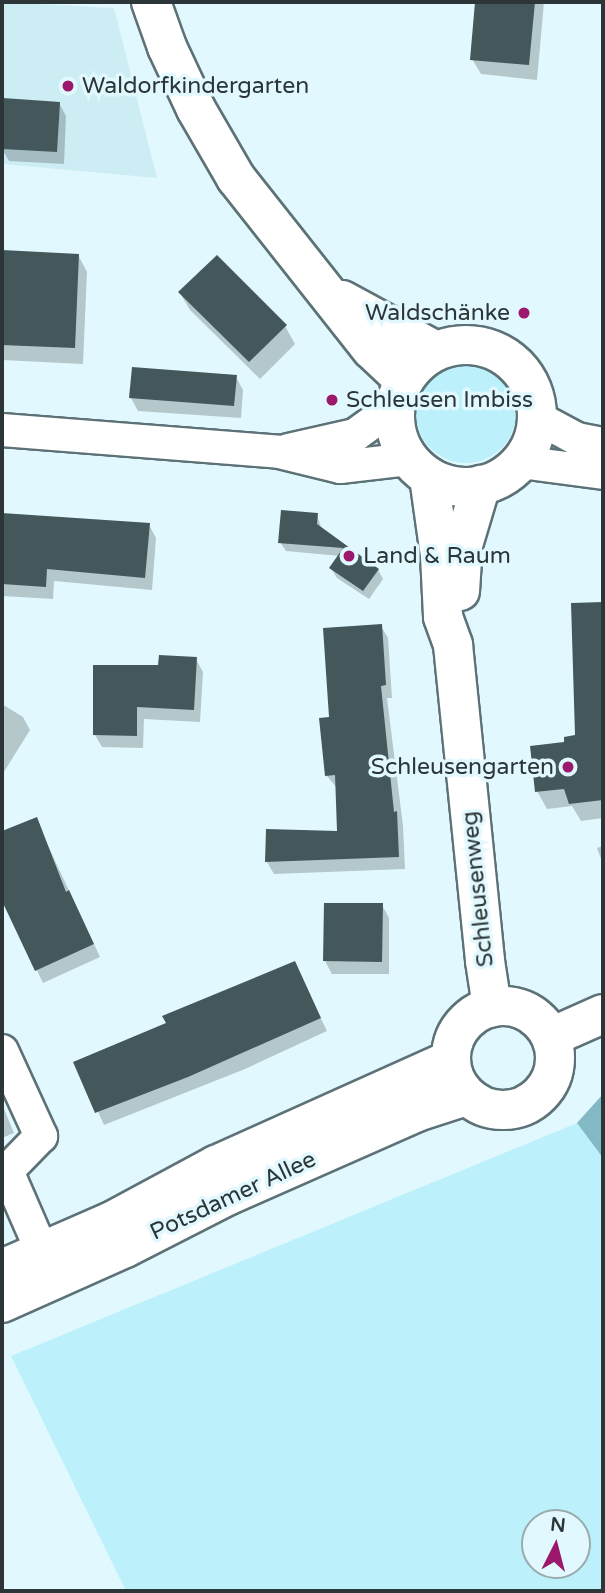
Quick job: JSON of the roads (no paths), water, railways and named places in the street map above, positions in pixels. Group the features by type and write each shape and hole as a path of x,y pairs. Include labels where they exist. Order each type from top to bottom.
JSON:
{"street":[{"path":"151,2 167,47 196,109 236,178 372,350 399,393 400,443 419,468"},
{"path":"324,290 436,351"},
{"path":"2,430 279,452 340,467 419,468 463,487 481,485 502,477 520,462 533,442 538,418 535,398 527,379 514,363 497,351 477,345 456,345 436,351 418,363 399,393 355,435 279,452"},
{"path":"538,418 577,439 603,444"},
{"path":"520,462 603,473"},
{"name":"Schleusenweg","path":"419,468 440,555 443,617 453,645"},
{"name":"Schleusenweg","path":"481,485 463,545 453,645 492,1007"},
{"path":"510,1006 527,1012 541,1022 551,1037 555,1054 553,1072 545,1088 533,1101 516,1109 499,1110 481,1106 466,1096 452,1073 450,1060 455,1039 467,1020 492,1007 510,1006"},
{"path":"551,1037 603,1014"},
{"path":"2,1051 41,1136 7,1171 49,1265"},
{"name":"Potsdamer Allee","path":"2,1303 49,1265 112,1221 216,1165 450,1060"},
{"name":"Potsdamer Allee","path":"2,1269 49,1265 229,1195 417,1112 466,1096"}],"place":[{"name":"Waldorfkindergarten","path":"68,86"},
{"name":"Waldschänke","path":"524,313"},
{"name":"Schleusen Imbiss","path":"332,400"},
{"name":"Land & Raum","path":"349,556"},
{"name":"Schleusengarten","path":"568,767"}]}
